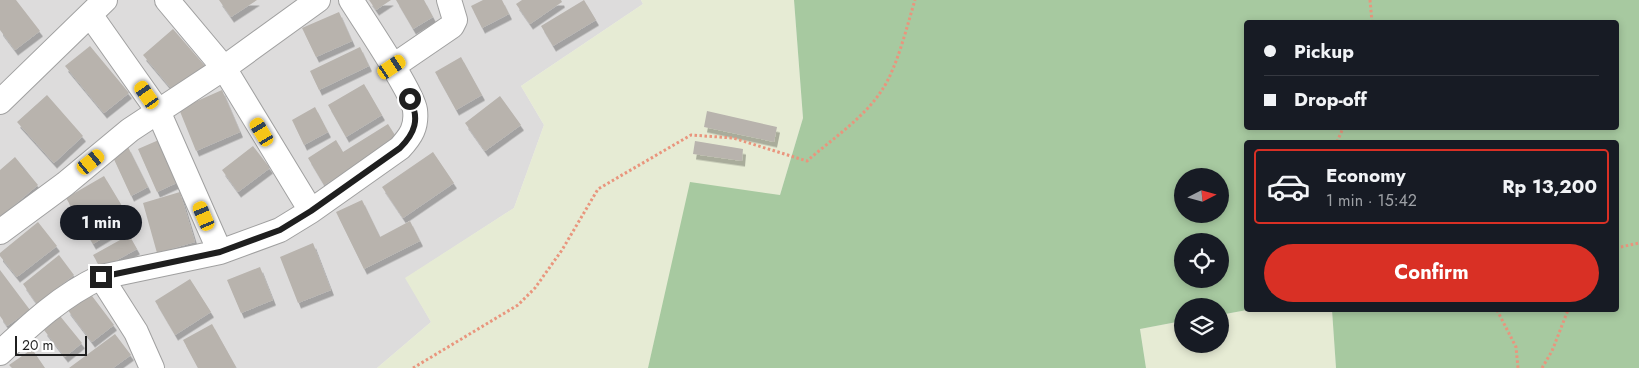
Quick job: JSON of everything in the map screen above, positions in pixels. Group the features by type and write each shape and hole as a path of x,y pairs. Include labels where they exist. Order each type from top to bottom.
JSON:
{"street":[{"path":"167,0 224,68 311,211"},
{"path":"0,232 65,184 130,130 224,68 318,0"},
{"path":"0,353 64,297 101,277 220,252 280,230 311,211 400,148 412,136 415,123 415,108 351,0"},
{"path":"392,67 452,26 455,20 449,0"},
{"path":"0,102 8,84 98,8 158,111 220,252"},
{"path":"101,277 136,332 152,368"}],"path":[{"path":"413,368 518,305 535,288 557,257 598,190 691,135 733,138 807,161 868,108 883,89 903,40 915,0"},
{"path":"1370,0 1372,20"},
{"path":"1619,247 1639,243"},
{"path":"1498,312 1516,347 1518,368"},
{"path":"1542,368 1552,351 1567,312"}],"shaded area":[{"path":"0,0 641,0 643,4 521,86 544,125 514,208 406,278 431,322 377,368 0,368"}],"green space":[{"path":"641,0 794,0 803,118 780,195 668,284 648,368 377,368 431,322 405,278 514,208 544,125 521,86 643,4"},
{"path":"794,0 1639,0 1639,368 1336,368 1332,312 1619,312 1619,140 1244,140 1244,311 1229,313 1229,298 1174,298 1174,323 1140,329 1146,368 648,368 690,182 780,195 803,118"},
{"path":"1244,311 1332,312 1336,368 1146,368 1140,329 1174,323 1174,353 1229,353 1229,313"}],"building":[{"path":"0,0 16,0 40,31 15,50 0,30"},
{"path":"219,0 257,0 231,17"},
{"path":"369,0 391,0 376,10"},
{"path":"396,0 424,0 433,17 413,29"},
{"path":"483,0 502,0 509,14 482,28 471,6"},
{"path":"522,0 561,0 562,2 530,24 516,4"},
{"path":"584,0 596,20 553,46 541,26"},
{"path":"339,12 352,41 316,57 302,28"},
{"path":"173,29 206,67 175,93 143,55"},
{"path":"90,46 129,93 104,113 65,66"},
{"path":"360,47 369,66 319,90 310,71"},
{"path":"461,57 482,95 456,110 435,72"},
{"path":"364,84 382,115 346,137 328,105"},
{"path":"222,90 240,132 196,151 179,109"},
{"path":"47,95 83,136 54,163 17,122"},
{"path":"500,96 521,125 485,151 465,123"},
{"path":"315,107 328,132 304,145 292,120"},
{"path":"707,111 777,127 774,142 704,127"},
{"path":"388,124 398,140 324,185 308,158 336,140 343,152"},
{"path":"161,139 181,181 157,192 138,149"},
{"path":"695,141 743,149 742,161 693,154"},
{"path":"253,146 270,168 238,192 222,170"},
{"path":"128,147 148,187 131,196 112,155"},
{"path":"433,152 454,183 403,218 382,187"},
{"path":"15,157 38,185 0,217 0,170"},
{"path":"104,176 131,221 93,244 66,198"},
{"path":"180,192 195,242 157,253 143,203"},
{"path":"362,200 380,237 410,221 420,241 364,269 336,212"},
{"path":"38,222 57,246 17,277 0,256 0,253"},
{"path":"129,235 137,249 101,269 93,255"},
{"path":"313,243 331,290 298,303 280,257"},
{"path":"59,255 74,275 37,304 23,284"},
{"path":"260,267 273,300 241,313 227,280"},
{"path":"0,270 30,310 7,326 0,316"},
{"path":"190,279 211,312 175,335 155,301"},
{"path":"89,292 114,325 92,342 67,309"},
{"path":"60,316 82,343 65,357 44,330"},
{"path":"212,324 236,367 198,368 183,340"},
{"path":"115,334 131,355 113,368 69,368"},
{"path":"32,349 45,368 12,368 9,365"}],"route":[{"path":"101,277 163,262 220,252 280,230 311,211 400,148 412,136 415,123 415,108 410,99"}]}
